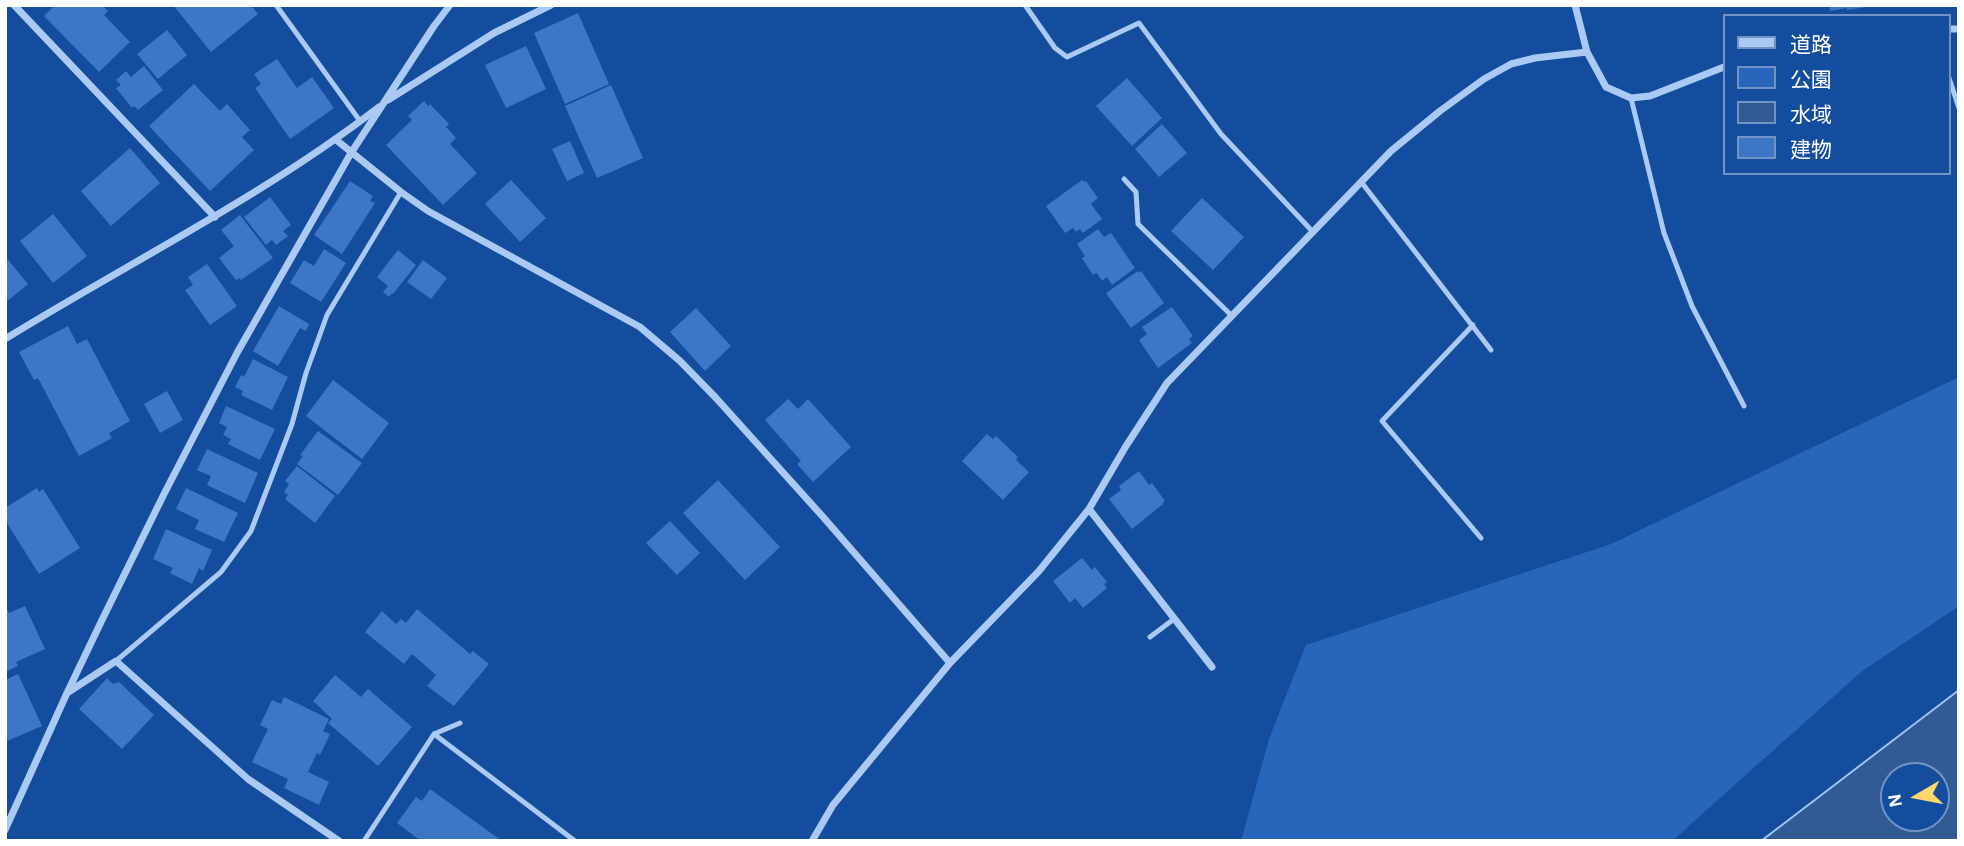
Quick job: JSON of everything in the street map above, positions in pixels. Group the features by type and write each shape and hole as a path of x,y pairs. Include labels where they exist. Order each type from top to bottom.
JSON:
{"street":[{"path":"14,5 215,217"},
{"path":"5,830 67,693 164,494 237,353 351,153 450,5"},
{"path":"6,337 215,217 335,139 386,101 494,33 551,5"},
{"path":"1574,5 1587,52 1606,87 1630,98 1650,96 1722,68"},
{"path":"812,841 833,805 950,663 1039,571 1089,509 1167,383 1391,151 1484,79 1511,64 1535,58 1587,52"},
{"path":"335,139 428,211 640,327 680,361 815,508 950,663"},
{"path":"1089,509 1212,667"},
{"path":"67,693 116,661 248,779 339,841"}],"lane":[{"path":"276,5 360,121"},
{"path":"1025,5 1055,48 1068,57 1139,23 1221,134 1313,232"},
{"path":"1950,81 1959,108"},
{"path":"1630,98 1664,233 1692,306 1744,406"},
{"path":"1124,179 1136,191 1138,224 1232,316"},
{"path":"1362,183 1490,350"},
{"path":"116,661 221,572 251,531 292,424 306,373 327,315 401,192"},
{"path":"1472,325 1382,421 1481,538"},
{"path":"1150,637 1174,619"},
{"path":"365,841 434,734 460,723"},
{"path":"434,734 575,841"}],"green space":[{"path":"1959,377 1959,606 1861,672 1672,841 1241,841 1269,739 1306,645 1611,544"}],"water":[{"path":"1959,690 1959,841 1761,841"}],"building":[{"path":"55,5 102,5 108,11 104,15 130,42 99,72 44,16"},
{"path":"173,5 251,5 258,14 211,52"},
{"path":"1829,5 1867,5 1867,7 1830,11"},
{"path":"578,13 609,84 565,104 534,33"},
{"path":"167,30 187,55 158,79 137,54"},
{"path":"526,46 546,89 506,108 485,65"},
{"path":"277,59 297,88 312,77 334,108 290,139 255,88 261,84 254,74"},
{"path":"144,66 163,90 138,110 134,106 132,108 116,88 121,85 116,80 126,71 131,77"},
{"path":"1127,78 1162,118 1132,146 1096,106"},
{"path":"194,84 220,111 227,104 250,130 242,137 254,150 210,191 149,126"},
{"path":"611,85 643,158 597,178 565,106"},
{"path":"424,101 449,124 446,127 456,138 450,144 477,173 443,205 386,145 412,120 408,116"},
{"path":"1162,124 1187,153 1159,177 1135,149"},
{"path":"570,141 584,173 567,181 552,149"},
{"path":"130,148 160,183 111,226 81,191"},
{"path":"511,180 546,218 520,242 485,204"},
{"path":"1082,180 1086,181 1098,198 1091,204 1102,219 1083,233 1080,229 1076,232 1073,228 1065,233 1046,206"},
{"path":"350,181 373,196 370,201 375,203 342,254 314,235"},
{"path":"270,197 291,225 283,231 288,236 276,245 272,240 266,245 244,217"},
{"path":"1202,198 1244,237 1213,270 1171,231"},
{"path":"53,214 87,256 53,283 20,241"},
{"path":"240,215 273,258 241,280 236,280 219,258 234,246 221,230"},
{"path":"1098,229 1104,237 1111,233 1135,268 1112,285 1107,277 1102,281 1097,273 1093,275 1077,244"},
{"path":"324,249 346,263 321,302 290,283 304,260 314,266"},
{"path":"398,250 416,265 389,297 383,292 388,286 377,277"},
{"path":"5,256 28,284 5,303"},
{"path":"423,260 447,278 431,299 407,282"},
{"path":"207,264 237,306 210,325 185,290 193,285 188,277"},
{"path":"1141,271 1164,303 1131,328 1106,293"},
{"path":"279,306 309,324 306,331 300,328 278,366 253,351"},
{"path":"1172,307 1193,336 1189,339 1192,343 1158,368 1139,340 1147,334 1142,327"},
{"path":"696,308 731,346 705,371 670,332"},
{"path":"68,326 77,344 87,339 130,421 109,433 112,438 79,456 38,378 34,380 19,352"},
{"path":"253,359 288,377 272,410 241,395 243,391 235,387 241,375 244,377"},
{"path":"333,380 389,423 362,459 306,416"},
{"path":"167,391 183,420 160,433 144,404"},
{"path":"788,399 798,409 808,399 851,447 813,482 797,464 801,461 765,420"},
{"path":"226,406 275,429 260,460 228,444 231,439 223,435 227,427 219,423"},
{"path":"318,431 362,463 338,495 297,464 303,456 300,455"},
{"path":"987,434 993,439 996,436 1029,472 1003,500 962,461"},
{"path":"207,449 258,473 245,503 207,485 211,476 197,470"},
{"path":"297,466 335,496 315,523 285,499 288,495 284,492 289,484 285,481"},
{"path":"1139,471 1165,501 1132,529 1109,499 1121,490 1119,486"},
{"path":"718,480 780,547 745,580 683,513"},
{"path":"37,488 39,492 43,489 80,548 39,574 5,520 5,508"},
{"path":"186,488 238,513 224,542 195,529 199,520 176,509"},
{"path":"670,521 700,553 677,575 646,543"},
{"path":"166,529 212,550 203,571 199,568 192,584 170,573 173,568 153,559"},
{"path":"1082,558 1092,570 1095,567 1107,582 1104,584 1107,588 1083,608 1075,598 1070,603 1053,581"},
{"path":"5,606 9,613 25,606 45,649 16,662 18,666 5,672"},
{"path":"417,609 470,654 473,651 489,664 454,706 427,686 436,675 412,654 404,664 365,632 382,611 396,624 401,619 406,623"},
{"path":"18,674 42,726 5,742 5,680"},
{"path":"335,675 361,697 368,689 412,727 378,766 328,723 332,719 313,701"},
{"path":"107,678 113,684 119,682 154,715 122,749 79,709"},
{"path":"284,697 329,719 323,731 330,734 308,772 329,782 319,805 284,788 288,779 252,762 268,729 260,725 272,700 281,704"},
{"path":"430,789 502,841 421,841 397,823 416,797 422,801"}]}
